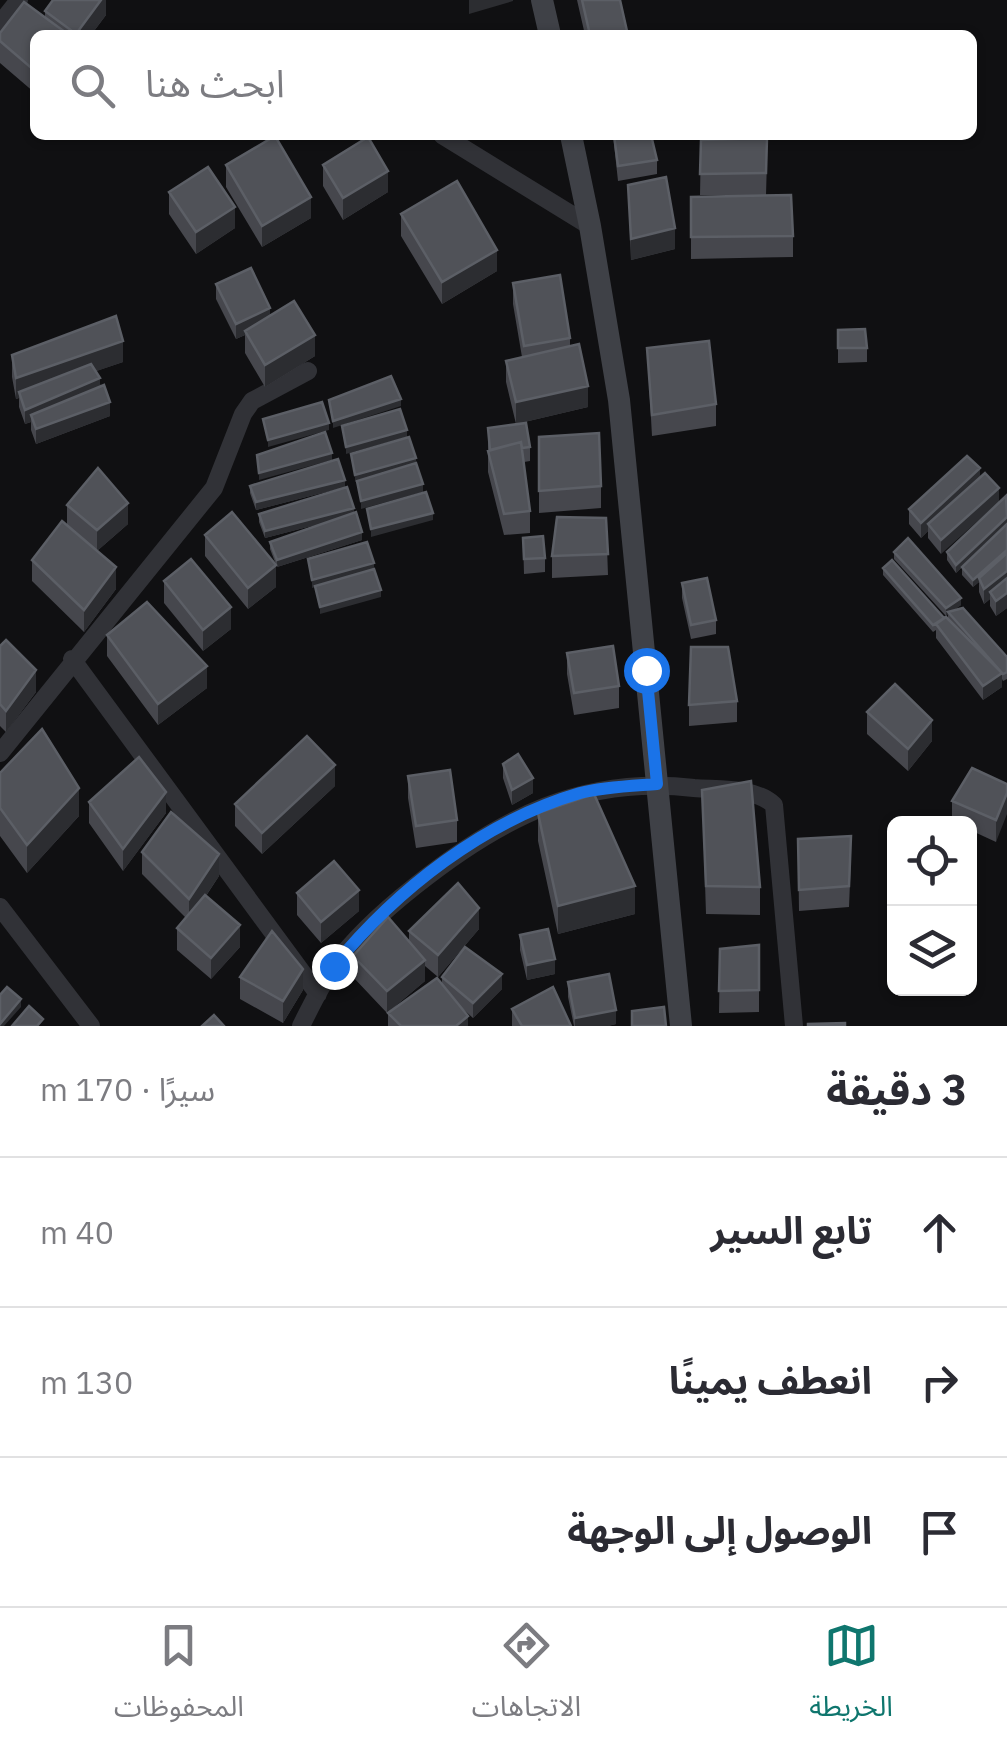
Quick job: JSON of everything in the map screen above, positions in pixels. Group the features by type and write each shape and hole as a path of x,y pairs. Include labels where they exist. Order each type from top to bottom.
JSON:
{"main road":[{"path":"542,0 549,30"},
{"path":"572,140 618,400 681,1026"}],"street":[{"path":"0,24 19,0"},
{"path":"450,140 590,226"},
{"path":"0,753 214,488 243,414 252,401 308,371"},
{"path":"72,660 318,994"},
{"path":"300,1026 334,966 356,940 391,906 490,832 530,811 584,792 657,784 758,794 774,805 794,1026"},
{"path":"0,907 91,1026"}],"building":[{"path":"53,0 101,0 79,30 71,30 45,11"},
{"path":"582,0 620,0 627,30 589,30"},
{"path":"24,2 62,30 30,30 30,67 0,41 0,33"},
{"path":"268,140 277,140 311,197 262,226 226,165"},
{"path":"363,140 370,140 388,171 343,198 323,165"},
{"path":"615,140 652,140 657,160 618,166"},
{"path":"701,140 767,140 766,173 700,174"},
{"path":"208,167 235,207 196,232 169,192"},
{"path":"666,177 675,228 631,239 628,185"},
{"path":"457,181 497,250 442,282 401,214"},
{"path":"791,195 793,236 691,237 691,197"},
{"path":"251,268 270,308 236,324 216,284"},
{"path":"560,275 570,338 524,346 513,283"},
{"path":"294,301 315,335 265,365 245,331"},
{"path":"116,316 123,341 16,378 12,355"},
{"path":"865,329 867,348 838,348 838,330"},
{"path":"709,341 716,404 652,415 647,348"},
{"path":"579,344 588,386 516,402 506,361"},
{"path":"91,364 100,378 25,410 19,392"},
{"path":"391,376 401,399 333,421 329,400"},
{"path":"104,385 110,402 36,429 31,415"},
{"path":"322,402 329,423 268,440 263,419"},
{"path":"400,409 407,430 346,447 342,426"},
{"path":"526,423 530,447 522,448 521,442 490,450 488,428"},
{"path":"325,432 332,453 259,473 257,455"},
{"path":"599,433 601,486 539,491 539,437"},
{"path":"409,437 416,458 355,475 351,454"},
{"path":"521,442 530,511 504,514 488,451"},
{"path":"967,456 980,468 921,523 909,509"},
{"path":"338,459 345,480 256,502 250,486"},
{"path":"416,463 423,484 361,501 357,481"},
{"path":"98,468 128,503 97,530 67,505"},
{"path":"985,473 999,488 941,540 928,524"},
{"path":"347,487 354,508 265,531 259,514"},
{"path":"426,492 433,513 371,529 367,509"},
{"path":"1006,496 1007,517 956,565 947,552"},
{"path":"232,512 276,565 248,588 205,535"},
{"path":"356,512 362,532 277,560 270,542"},
{"path":"557,517 606,518 608,554 552,556"},
{"path":"62,521 116,567 84,610 32,560"},
{"path":"1007,524 1007,550 973,580 962,567"},
{"path":"543,536 545,558 524,559 523,538"},
{"path":"908,538 961,598 946,608 894,552"},
{"path":"367,542 374,563 312,580 308,559"},
{"path":"1007,553 1007,571 984,589 979,578"},
{"path":"191,559 231,607 203,630 164,581"},
{"path":"892,560 944,618 933,625 883,568"},
{"path":"374,569 381,590 320,607 315,586"},
{"path":"707,578 716,620 691,625 682,583"},
{"path":"1007,578 1007,593 996,601 990,592"},
{"path":"147,602 207,666 158,704 107,635"},
{"path":"963,608 1007,657 1007,672 1003,674 948,612"},
{"path":"946,617 1002,673 983,686 936,624"},
{"path":"6,640 36,670 6,711 0,704 0,646"},
{"path":"613,646 619,686 574,693 567,653"},
{"path":"691,647 728,647 737,701 689,705"},
{"path":"895,684 932,720 908,749 867,712"},
{"path":"42,729 79,788 27,845 0,808 0,773"},
{"path":"307,736 335,765 262,833 235,804"},
{"path":"518,754 533,778 512,790 503,764"},
{"path":"139,757 166,792 123,849 89,802"},
{"path":"972,768 1007,784 996,820 952,801"},
{"path":"450,770 457,820 416,826 408,776"},
{"path":"751,781 760,887 706,886 702,790"},
{"path":"594,794 635,886 558,906 538,813"},
{"path":"171,812 219,854 189,899 142,852"},
{"path":"851,836 849,886 799,890 798,839"},
{"path":"334,861 359,890 321,922 297,893"},
{"path":"458,883 479,908 438,955 409,931"},
{"path":"205,895 240,925 211,958 177,928"},
{"path":"388,917 425,960 387,991 353,956"},
{"path":"548,929 555,959 527,965 520,935"},
{"path":"272,931 303,969 283,1001 240,977"},
{"path":"759,945 759,990 719,991 720,949"},
{"path":"465,947 502,974 473,1003 442,977"},
{"path":"609,974 616,1010 575,1018 568,982"},
{"path":"437,978 468,1016 456,1026 401,1026 388,1013"},
{"path":"7,987 21,999 0,1024 0,995"},
{"path":"553,987 571,1026 522,1026 512,1009"},
{"path":"29,1006 43,1019 37,1026 12,1026"},
{"path":"664,1007 666,1026 632,1026 632,1011"},
{"path":"214,1015 224,1026 202,1026"},
{"path":"808,1024 845,1026 808,1026"}],"route":[{"path":"334,966 391,906 490,832 530,811 584,792 657,784 646,670"}]}
